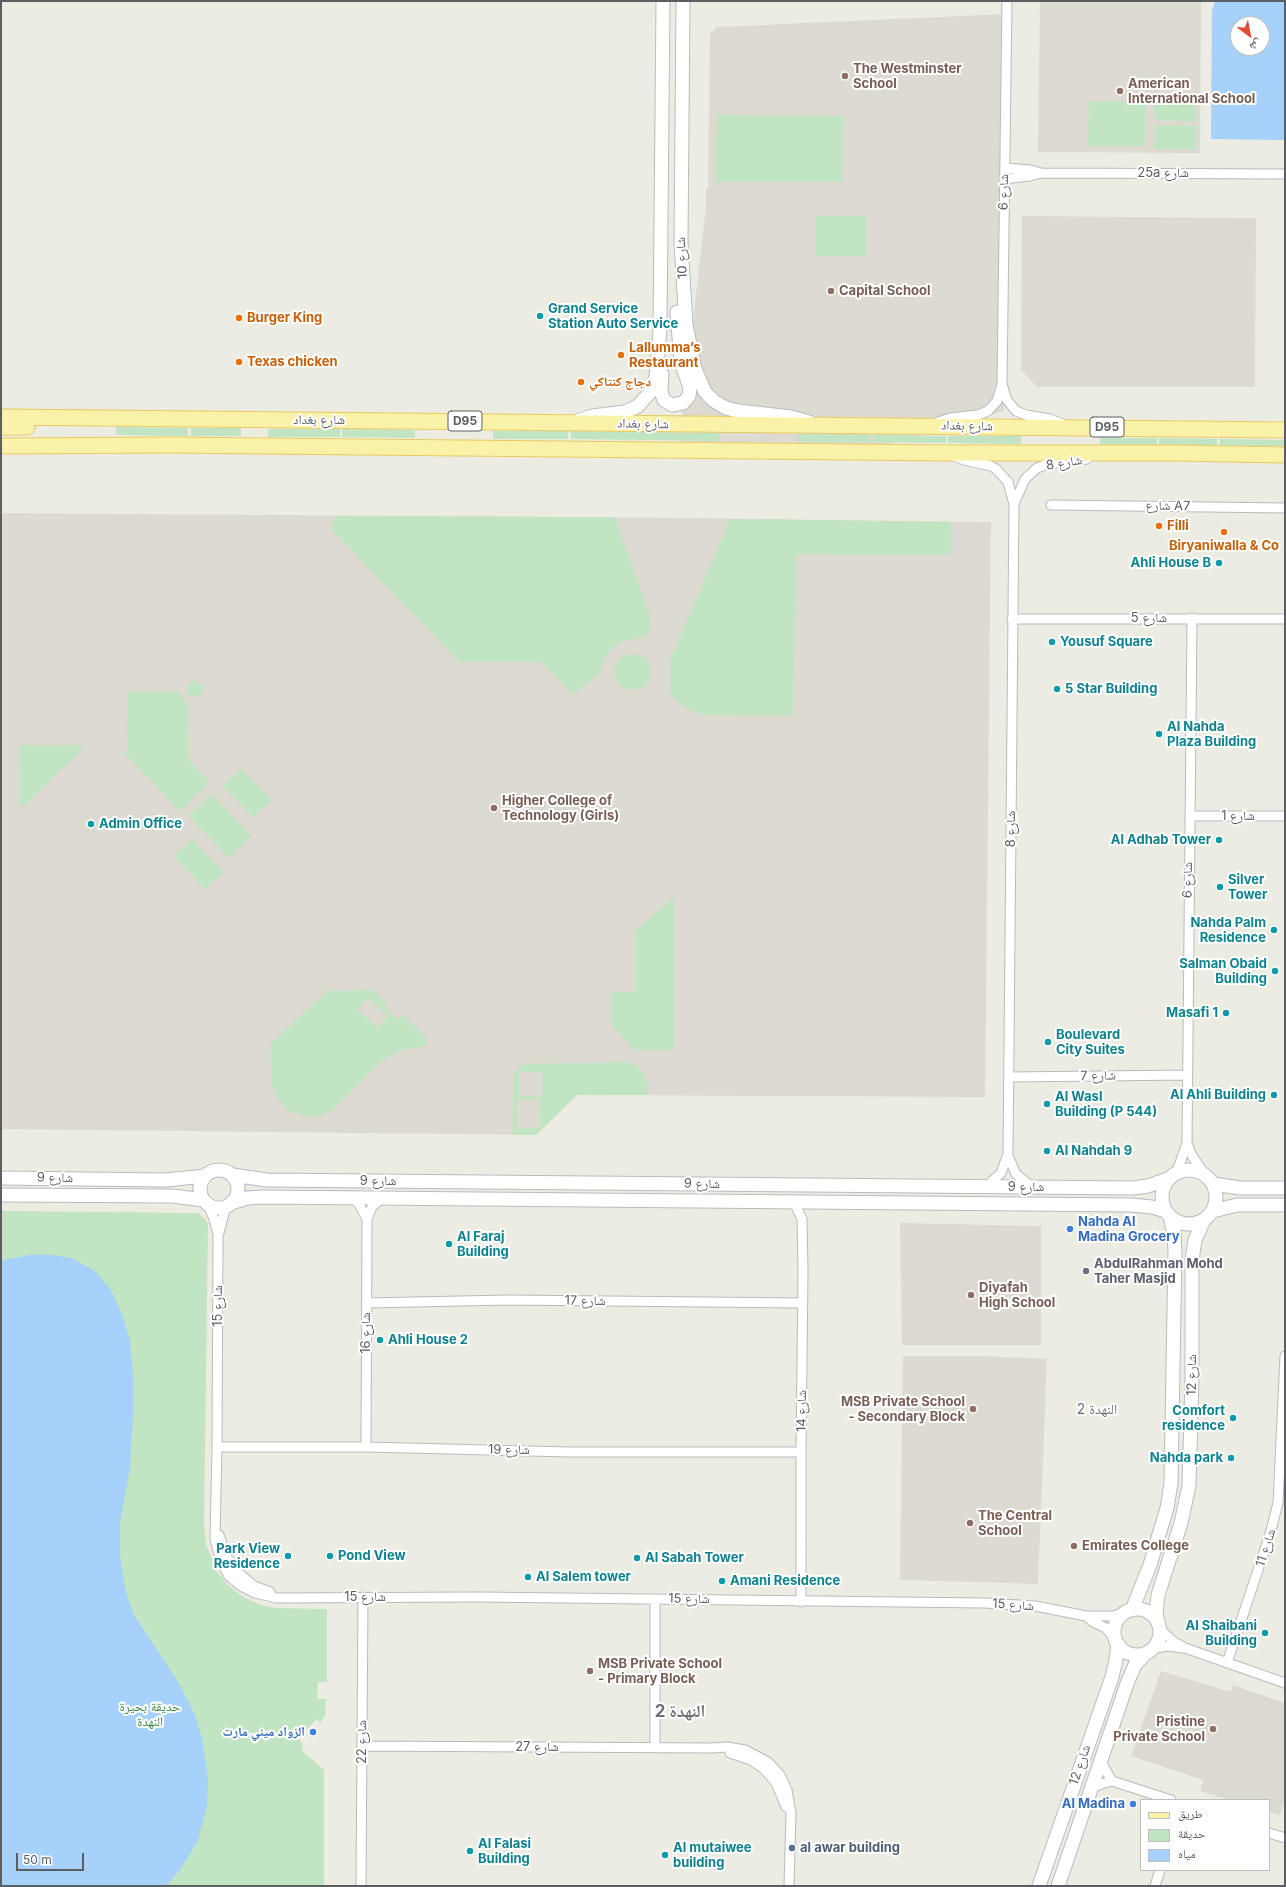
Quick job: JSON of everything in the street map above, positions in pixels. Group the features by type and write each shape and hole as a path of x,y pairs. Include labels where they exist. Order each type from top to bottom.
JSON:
{"main road":[{"name":"شارع بغداد","path":"1,417 1285,430"},
{"path":"1,427 58,426 95,418"},
{"name":"شارع بغداد","path":"1,446 176,445 1285,455"}],"street":[{"name":"شارع 10","path":"574,423 592,416 625,412 643,402 654,383 660,330 663,1"},
{"name":"شارع 10","path":"683,1 680,243 683,258 685,312 688,339 695,369 705,392 714,401 732,410 791,417 818,426"},
{"name":"شارع 6","path":"930,426 943,419 978,415 988,411 997,401 1002,384 1006,1"},
{"name":"25a شارع","path":"1004,168 1031,170 1041,173"},
{"name":"25a شارع","path":"1004,179 1030,176 1041,173 1285,174"},
{"path":"660,330 662,345 662,396 668,403 680,404 686,400 690,392 681,362 678,330 678,265 680,243"},
{"name":"شارع 6","path":"1002,384 1007,400 1016,411 1026,415 1050,419 1070,428"},
{"name":"شارع 8","path":"949,453 964,460 985,464 996,469 1008,482 1014,504 1008,1154 1001,1173 986,1187"},
{"name":"شارع 8","path":"1014,504 1025,479 1032,472 1043,466 1134,454"},
{"name":"شارع A7","path":"1051,505 1285,508"},
{"name":"شارع 6","path":"1192,618 1187,1142 1191,1154 1209,1180"},
{"name":"شارع 5","path":"1012,619 1285,618"},
{"name":"شارع 1","path":"1190,816 1285,816"},
{"name":"شارع 7","path":"1009,1078 1187,1075"},
{"name":"شارع 6","path":"1173,1176 1187,1142"},
{"name":"شارع 8","path":"1008,1154 1016,1174 1026,1184 1033,1187"},
{"path":"222,1170 232,1175 238,1186 238,1192 229,1204 213,1207 205,1202 200,1187 205,1176 210,1172 222,1170"},
{"path":"1285,1188 1240,1188 1209,1180 1196,1171 1186,1170 1173,1176 1166,1184 1162,1197 1168,1213 1176,1220 1190,1224 1237,1205 1285,1205"},
{"name":"شارع 9","path":"232,1175 266,1180 986,1187 1140,1187 1155,1185 1173,1176"},
{"name":"شارع 9","path":"1,1178 166,1180 205,1176"},
{"path":"1208,1216 1216,1198 1209,1180"},
{"path":"439,1199 459,1193 486,1192 496,1188 504,1182"},
{"name":"شارع 9","path":"1,1195 167,1196 205,1202"},
{"name":"شارع 9","path":"229,1204 255,1197 1136,1205 1152,1207 1168,1213"},
{"name":"شارع 16","path":"354,1198 360,1206 366,1219 366,1447"},
{"path":"366,1219 372,1207 382,1198"},
{"name":"شارع 15","path":"205,1202 214,1219 218,1234 216,1522 226,1556 241,1577 261,1589 290,1596 1005,1604 1046,1608 1086,1616 1106,1617 1129,1611"},
{"name":"شارع 14","path":"794,1202 802,1219 803,1303 801,1602"},
{"name":"شارع 14","path":"802,1219 811,1202"},
{"name":"شارع 15","path":"218,1234 229,1204"},
{"name":"شارع 12","path":"1129,1611 1155,1550 1167,1508 1171,1483 1175,1252 1174,1234 1168,1213"},
{"name":"شارع 12","path":"1159,1626 1156,1614 1158,1595 1181,1523 1189,1486 1192,1377 1192,1260 1194,1240 1208,1216"},
{"name":"شارع 17","path":"366,1303 508,1300 803,1303"},
{"name":"شارع 11","path":"1227,1663 1270,1534 1278,1503 1285,1356"},
{"name":"شارع 19","path":"217,1447 366,1447 570,1452 801,1452"},
{"name":"شارع 22","path":"361,1886 363,1597"},
{"path":"655,1599 655,1748"},
{"path":"1185,1648 1169,1646 1150,1650 1138,1655 1130,1654 1123,1650 1117,1642 1115,1628 1117,1621 1129,1611 1138,1609 1150,1613 1169,1638 1185,1648 1285,1683"},
{"name":"شارع 15","path":"1086,1616 1093,1622 1106,1628 1117,1642"},
{"path":"1150,1650 1157,1642 1159,1626"},
{"name":"شارع 12","path":"1039,1886 1112,1677 1116,1660 1117,1642"},
{"name":"شارع 12","path":"1058,1886 1131,1673 1140,1659 1150,1650"},
{"name":"شارع 27","path":"362,1746 711,1748 744,1756 764,1769 776,1783 782,1796 790,1832 789,1886"},
{"path":"1101,1762 1112,1781"},
{"path":"1091,1789 1112,1781 1168,1799"},
{"path":"1270,1833 1285,1838"},
{"path":"1155,1886 1160,1871"}],"shaded area":[{"name":"American International School","path":"1040,1 1201,1 1200,153 1038,152"},
{"path":"1006,14 1004,411 855,454 678,452 706,207 706,189 708,188 710,34 717,27"},
{"path":"1022,216 1256,218 1255,387 1037,387 1021,370"},
{"name":"Higher College of Technology (Girls)","path":"1,513 685,518 991,522 985,1097 577,1095 536,1135 1,1129"},
{"name":"Diyafah High School","path":"900,1223 1041,1226 1041,1345 902,1345"},
{"path":"903,1356 984,1356 1047,1359 1038,1584 900,1580"},
{"name":"Pristine Private School","path":"1161,1671 1231,1692 1233,1685 1285,1703 1285,1800 1280,1815 1270,1812 1270,1799 1226,1799 1200,1791 1203,1780 1131,1756"}],"green space":[{"path":"1155,96 1196,97 1195,121 1154,120"},
{"path":"1089,101 1146,102 1145,146 1088,146"},
{"path":"717,115 843,116 842,182 716,182"},
{"path":"1155,125 1196,126 1195,150 1154,149"},
{"path":"815,216 866,216 866,256 815,256"},
{"path":"116,427 188,428 188,436 116,435"},
{"path":"191,428 241,428 241,436 191,436"},
{"path":"268,429 340,429 340,437 268,437"},
{"path":"342,429 415,430 415,438 342,437"},
{"path":"493,431 568,431 568,439 493,439"},
{"path":"571,431 719,433 719,441 571,439"},
{"path":"798,434 870,435 870,442 798,442"},
{"path":"873,435 946,436 946,443 873,442"},
{"path":"948,436 1021,436 1021,444 948,443"},
{"path":"1100,438 1157,438 1157,445 1100,445"},
{"path":"1159,438 1217,439 1217,445 1159,445"},
{"path":"1220,439 1285,440 1285,446 1220,446"},
{"path":"335,516 615,517 650,616 650,629 644,637 622,641 611,649 603,660 600,673 573,694 541,662 460,662 331,529"},
{"path":"730,519 951,522 951,555 796,554 793,716 705,715 687,709 673,697 670,692 670,661"},
{"path":"637,654 646,659 650,665 650,679 646,685 637,690 629,690 620,685 616,679 615,668 620,659 626,655"},
{"path":"192,681 198,681 203,686 201,695 198,697 192,697 187,692 187,686"},
{"path":"128,692 179,692 188,704 189,760 209,782 180,811 124,753 127,750"},
{"path":"20,745 81,745 82,749 23,807 19,805"},
{"path":"241,769 271,800 253,817 223,786"},
{"path":"212,794 251,836 229,858 189,816"},
{"path":"192,839 223,872 205,889 174,856"},
{"path":"674,897 674,1050 635,1050 612,1026 612,992 635,992 635,932"},
{"path":"373,990 388,1005 385,1008 396,1019 403,1014 428,1039 426,1046 402,1050 390,1055 379,1063 334,1109 323,1115 306,1117 287,1110 278,1099 272,1086 270,1044 328,991","holes":["368,998 388,1016 378,1028 357,1010"]},
{"path":"628,1062 637,1066 645,1076 647,1082 647,1095 577,1095 536,1135 513,1135 513,1077 521,1066 529,1064","holes":["519,1072 542,1072 542,1097 519,1096","518,1100 540,1100 539,1128 517,1128"]},
{"name":"حديقة بحيرة النهدة","path":"1,1211 199,1213 208,1223 204,1523 206,1544 217,1572 230,1587 245,1598 261,1605 277,1608 327,1609 327,1682 318,1682 317,1699 326,1699 325,1716 320,1723 317,1719 298,1738 302,1743 303,1752 324,1770 324,1886 1,1886"}],"water":[{"path":"1215,1 1285,1 1285,140 1211,139 1212,11"},
{"path":"29,1255 52,1255 72,1258 95,1271 111,1290 123,1317 130,1341 133,1375 133,1415 130,1468 120,1523 120,1556 123,1577 127,1596 134,1615 178,1682 195,1715 202,1739 208,1778 207,1805 198,1840 180,1870 166,1886 1,1886 1,1261"}],"place":[{"name":"The Westminster School","path":"845,76"},
{"name":"American International School","path":"1120,91"},
{"name":"Capital School","path":"831,291"},
{"name":"Grand Service Station Auto Service","path":"540,316"},
{"name":"Burger King","path":"239,318"},
{"name":"Lallumma’s Restaurant","path":"621,355"},
{"name":"Texas chicken","path":"239,362"},
{"name":"دجاج كنتاكي","path":"581,382"},
{"name":"Filli","path":"1159,526"},
{"name":"Biryaniwalla & Co","path":"1224,532"},
{"name":"Ahli House B","path":"1219,563"},
{"name":"Yousuf Square","path":"1052,642"},
{"name":"5 Star Building","path":"1057,689"},
{"name":"Al Nahda Plaza Building","path":"1159,734"},
{"name":"Higher College of Technology (Girls)","path":"494,808"},
{"name":"Admin Office","path":"91,824"},
{"name":"Al Adhab Tower","path":"1219,840"},
{"name":"Silver Tower","path":"1220,887"},
{"name":"Nahda Palm Residence","path":"1274,930"},
{"name":"Salman Obaid Building","path":"1275,971"},
{"name":"Masafi 1","path":"1226,1013"},
{"name":"Boulevard City Suites","path":"1048,1042"},
{"name":"Al Ahli Building","path":"1274,1095"},
{"name":"Al Wasl Building (P 544)","path":"1047,1104"},
{"name":"Al Nahdah 9","path":"1047,1151"},
{"name":"Nahda Al Madina Grocery","path":"1070,1229"},
{"name":"Al Faraj Building","path":"449,1244"},
{"name":"AbdulRahman Mohd Taher Masjid","path":"1086,1271"},
{"name":"Diyafah High School","path":"971,1295"},
{"name":"Ahli House 2","path":"380,1340"},
{"name":"MSB Private School - Secondary Block","path":"973,1409"},
{"name":"Comfort residence","path":"1233,1418"},
{"name":"Nahda park","path":"1231,1458"},
{"name":"The Central School","path":"970,1523"},
{"name":"Emirates College","path":"1074,1546"},
{"name":"Park View Residence","path":"288,1556"},
{"name":"Pond View","path":"330,1556"},
{"name":"Al Sabah Tower","path":"637,1558"},
{"name":"Al Salem tower","path":"528,1577"},
{"name":"Amani Residence","path":"722,1581"},
{"name":"Al Shaibani Building","path":"1265,1633"},
{"name":"MSB Private School - Primary Block","path":"590,1671"},
{"name":"Pristine Private School","path":"1213,1729"},
{"name":"الزواد ميني مارت","path":"313,1732"},
{"name":"Al Madina","path":"1133,1804"},
{"name":"al awar building","path":"792,1848"},
{"name":"Al Falasi Building","path":"470,1851"},
{"name":"Al mutaiwee building","path":"665,1855"}],"district":[{"name":"النهدة 2","path":"1097,1410"},
{"name":"النهدة 2","path":"680,1712"}]}
